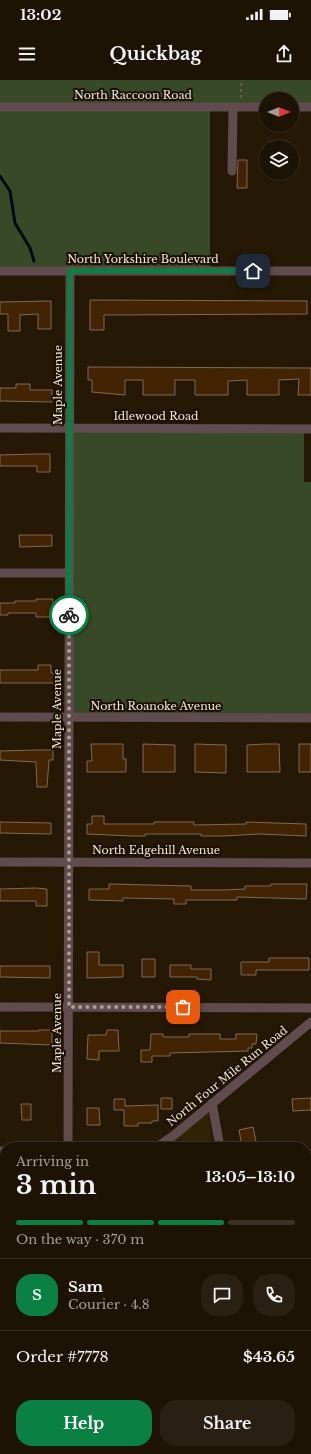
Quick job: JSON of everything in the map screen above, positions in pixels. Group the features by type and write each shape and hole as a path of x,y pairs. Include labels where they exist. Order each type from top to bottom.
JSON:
{"street":[{"name":"North Raccoon Road","path":"0,107 259,107"},
{"path":"232,171 237,107"},
{"path":"299,107 311,107"},
{"name":"North Yorkshire Boulevard","path":"0,271 311,271"},
{"name":"Maple Avenue","path":"68,1142 70,271"},
{"name":"Idlewood Road","path":"0,428 311,428"},
{"path":"0,573 69,573"},
{"name":"North Roanoke Avenue","path":"0,718 311,718"},
{"name":"North Edgehill Avenue","path":"0,862 311,863"},
{"path":"0,1007 311,1008"},
{"name":"North Four Mile Run Road","path":"163,1142 311,1022"},
{"path":"212,1103 219,1142"}],"path":[{"path":"237,107 241,80"}],"shaded area":[{"path":"208,1107 212,1142 163,1142"}],"green space":[{"path":"0,80 311,80 311,107 299,107 299,92 259,92 259,107 210,107 210,271 0,271"},
{"path":"70,428 304,429 304,482 311,482 311,718 69,718"}],"building":[{"path":"238,160 247,160 247,188 237,188"},
{"path":"90,300 307,301 307,314 104,315 104,330 90,330"},
{"path":"51,301 51,329 38,329 38,314 20,315 20,331 8,331 8,314 0,314 0,302"},
{"path":"88,367 311,368 311,395 298,395 299,379 279,380 279,395 247,395 247,380 228,381 228,395 195,395 195,380 175,380 175,395 143,395 143,380 125,380 125,395 92,392 92,380 88,380"},
{"path":"16,384 30,384 30,390 52,390 52,402 0,401 0,388 16,388"},
{"path":"50,454 50,472 37,472 37,466 0,466 0,455"},
{"path":"19,535 52,535 52,546 20,547"},
{"path":"36,599 53,599 53,617 36,617 36,613 8,613 8,615 0,615 0,603 36,601"},
{"path":"38,665 51,665 51,673 55,673 55,683 0,683 0,670 38,670"},
{"path":"91,744 123,744 123,759 126,759 126,772 87,772 87,761 92,761"},
{"path":"143,744 175,745 175,772 143,772"},
{"path":"195,744 226,745 226,773 195,772"},
{"path":"279,744 280,772 247,772 247,745"},
{"path":"299,744 311,744 311,772 299,772"},
{"path":"53,750 53,760 49,760 47,787 37,787 36,762 0,760 0,751"},
{"path":"92,816 104,816 104,824 194,822 194,825 246,824 246,822 306,824 306,836 260,834 201,836 201,834 145,834 145,836 132,836 87,834 87,824 92,824"},
{"path":"0,822 51,823 51,834 0,833"},
{"path":"109,884 191,886 191,890 223,890 245,889 245,886 271,886 271,884 307,884 306,899 237,897 237,900 186,900 186,904 174,904 174,899 123,898 123,901 89,900 89,889 109,889"},
{"path":"0,889 47,889 47,906 36,906 36,901 0,901"},
{"path":"87,952 99,952 99,965 123,965 123,977 87,978"},
{"path":"269,958 309,958 309,970 256,970 256,975 241,975 241,962 269,962"},
{"path":"142,959 155,959 155,977 142,977"},
{"path":"170,965 191,965 191,969 211,969 211,980 197,979 197,977 170,977"},
{"path":"0,966 50,966 50,978 0,977"},
{"path":"52,1030 52,1045 0,1043 0,1031"},
{"path":"107,1030 118,1030 119,1051 99,1051 99,1060 87,1059 88,1035 106,1035"},
{"path":"151,1034 163,1034 163,1037 189,1037 189,1034 220,1034 220,1039 236,1039 236,1034 257,1034 256,1044 252,1044 252,1048 248,1048 248,1051 170,1053 170,1056 152,1056 152,1062 141,1062 141,1050 150,1050"},
{"path":"161,1098 172,1098 172,1109 161,1109"},
{"path":"311,1098 311,1110 293,1111 292,1099"},
{"path":"114,1099 125,1099 125,1106 158,1105 158,1121 152,1121 152,1123 138,1123 138,1126 124,1126 124,1110 114,1110"},
{"path":"21,1104 31,1104 31,1120 22,1120"},
{"path":"87,1108 99,1108 100,1125 87,1125"},
{"path":"253,1127 256,1142 241,1142 239,1130"}],"waterway":[{"path":"0,176 10,191 15,223 30,248 34,261"}],"way so far":[{"path":"69,615 69,1007 183,1007"}],"route":[{"path":"69,615 70,271 253,271"}]}
